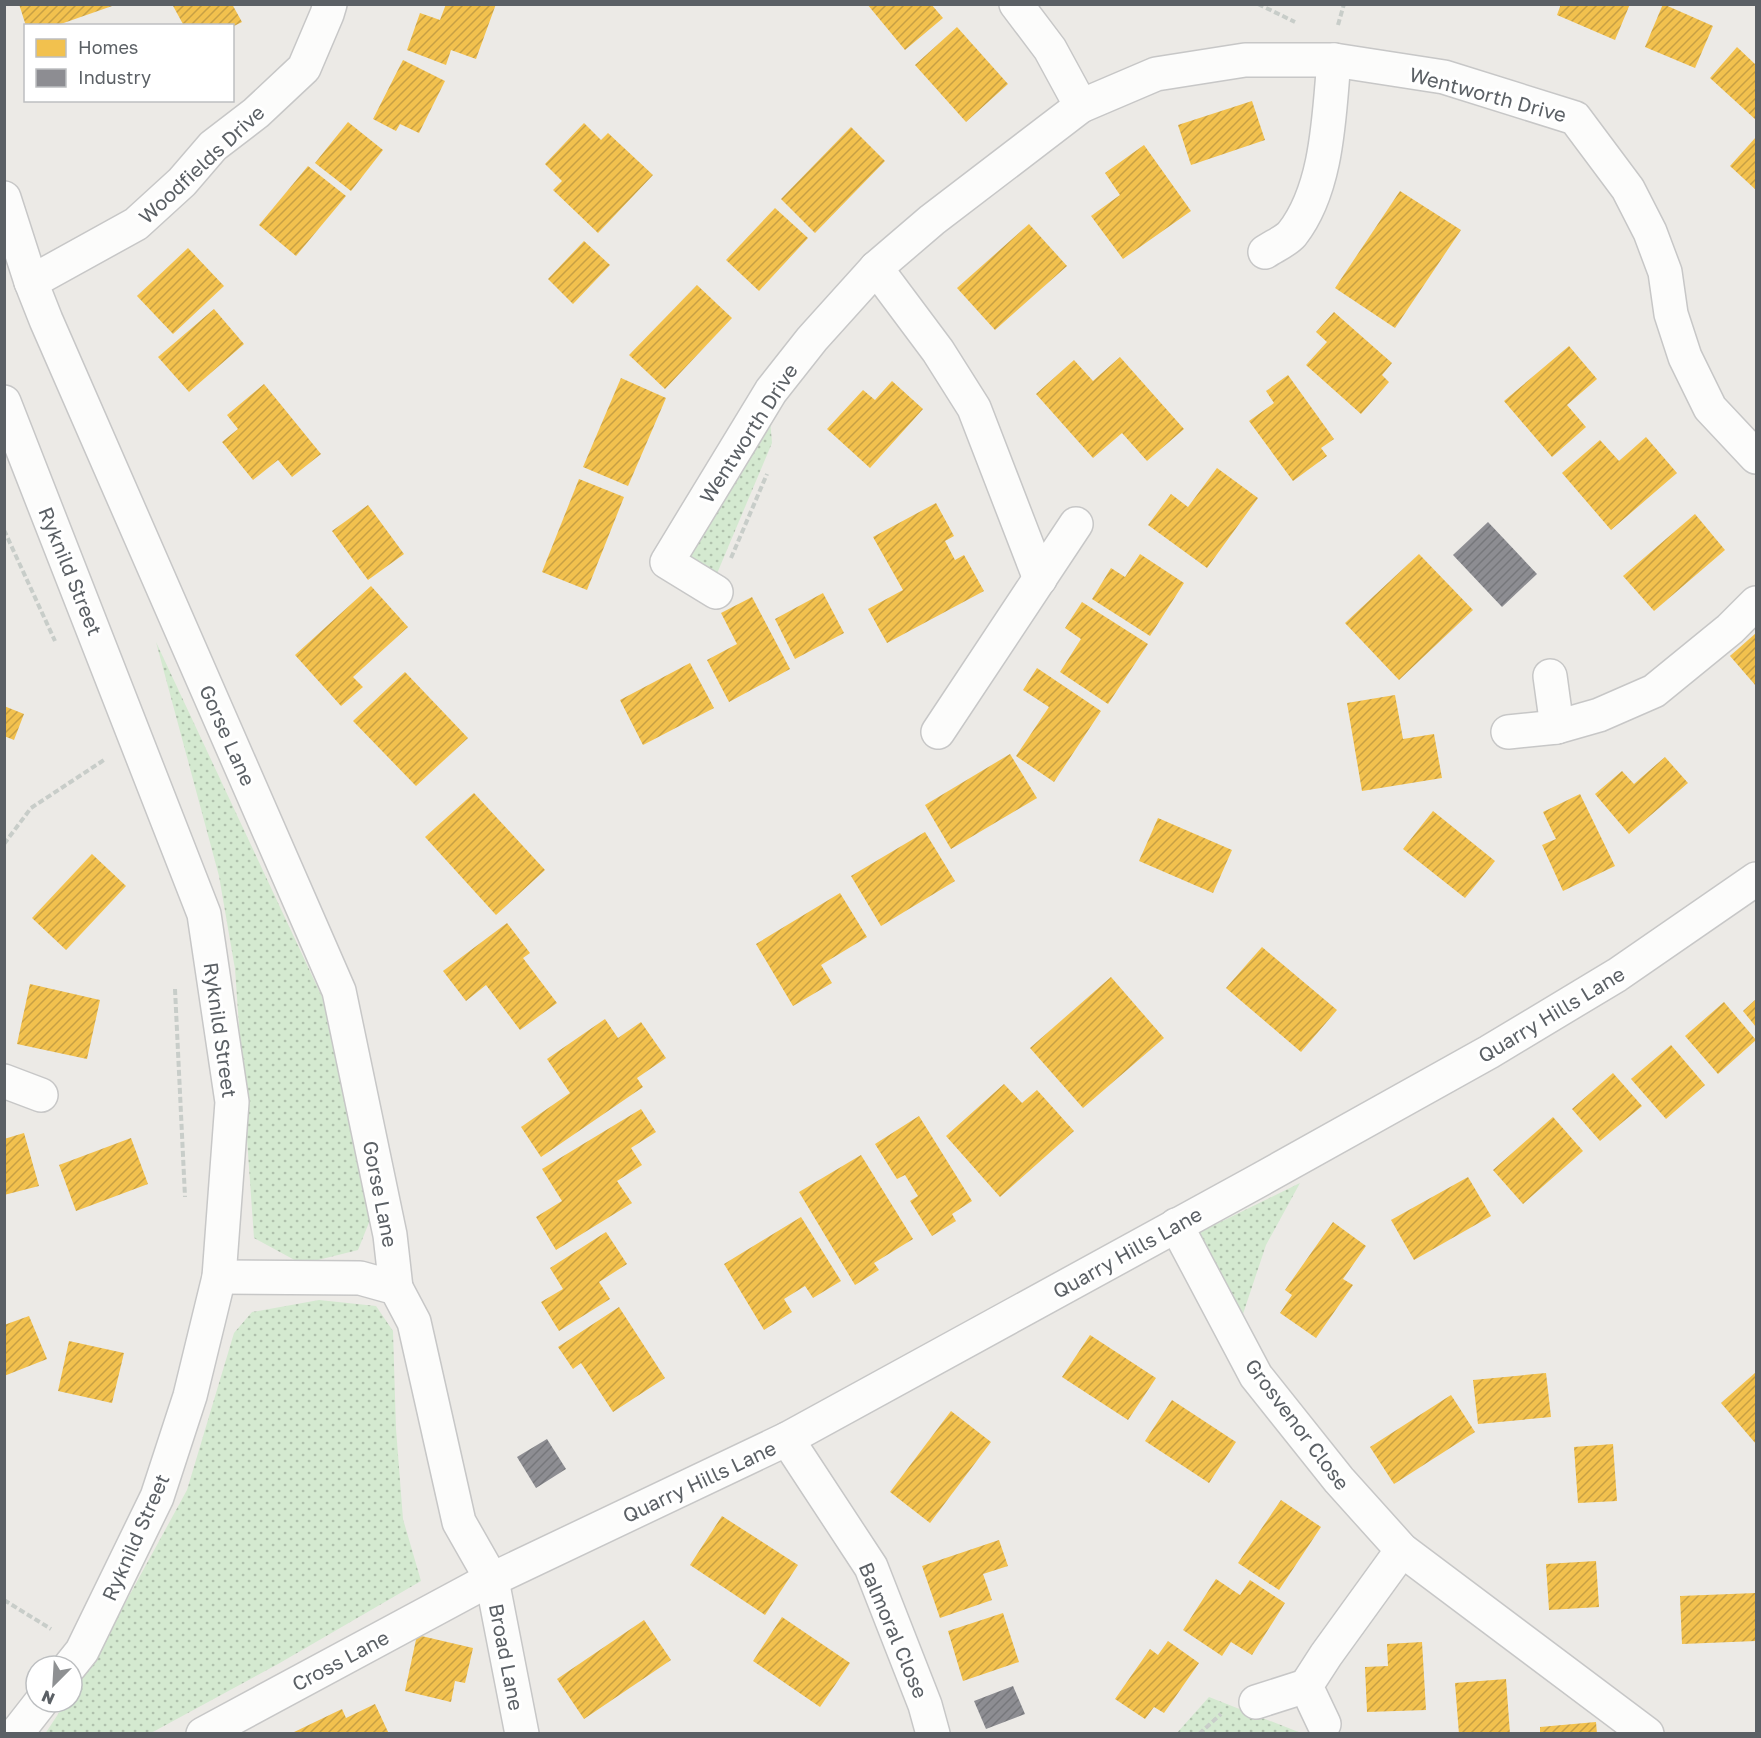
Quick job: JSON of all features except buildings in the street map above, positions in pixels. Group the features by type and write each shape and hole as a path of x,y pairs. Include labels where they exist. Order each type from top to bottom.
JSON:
{"street":[{"name":"Woodfields Drive","path":"30,282 136,224 182,182 213,146 256,113 304,68 330,4"},
{"path":"1016,4 1050,49 1081,106"},
{"name":"Wentworth Drive","path":"716,592 667,562 771,391 812,339 876,268 941,213 1081,106 1156,74 1245,60 1334,60 1444,77 1575,118 1628,189 1650,232 1665,272 1671,314 1685,357 1710,408 1756,457"},
{"path":"1265,252 1291,235 1314,196 1328,127 1334,60"},
{"name":"Gorse Lane","path":"4,198 30,282 339,991 390,1235 396,1288 414,1323 459,1522 484,1584"},
{"path":"876,268 938,351 974,408 1040,579"},
{"name":"Ryknild Street","path":"4,402 204,914 232,1102 219,1277 190,1396 158,1497 80,1654"},
{"path":"938,732 1076,524"},
{"path":"1508,732 1557,727 1599,715 1654,691 1730,629 1756,603"},
{"path":"1550,676 1557,727"},
{"name":"Quarry Hills Lane","path":"484,1584 787,1439 1499,1046 1617,975 1756,879"},
{"path":"4,1081 41,1095"},
{"name":"Grosvenor Close","path":"1176,1225 1256,1376 1339,1480 1402,1550 1647,1734"},
{"path":"219,1277 360,1278 396,1288"},
{"name":"Balmoral Close","path":"787,1439 871,1567 925,1704 933,1734"},
{"path":"1256,1702 1306,1686 1326,1654 1402,1550"},
{"name":"Cross Lane","path":"203,1734 484,1584"},
{"name":"Broad Lane","path":"484,1584 522,1734"},
{"path":"1306,1686 1324,1724"},
{"path":"16,1734 32,1714"}],"path":[{"path":"4,530 58,649"},
{"path":"4,844 31,808 107,758"},
{"path":"174,977 185,1201"},
{"path":"4,1600 54,1631"}],"green space":[{"path":"769,407 772,443 713,583 678,560"},
{"path":"156,642 330,1014 374,1210 358,1250 302,1264 254,1238 235,969 219,876"},
{"path":"1300,1183 1266,1245 1238,1329 1190,1237"},
{"path":"319,1300 376,1306 393,1331 396,1429 403,1519 421,1581 278,1664 151,1733 45,1734 58,1714 84,1714 84,1673 105,1640 187,1490 234,1333 252,1312"},
{"path":"1209,1697 1301,1733 1176,1734"}]}
